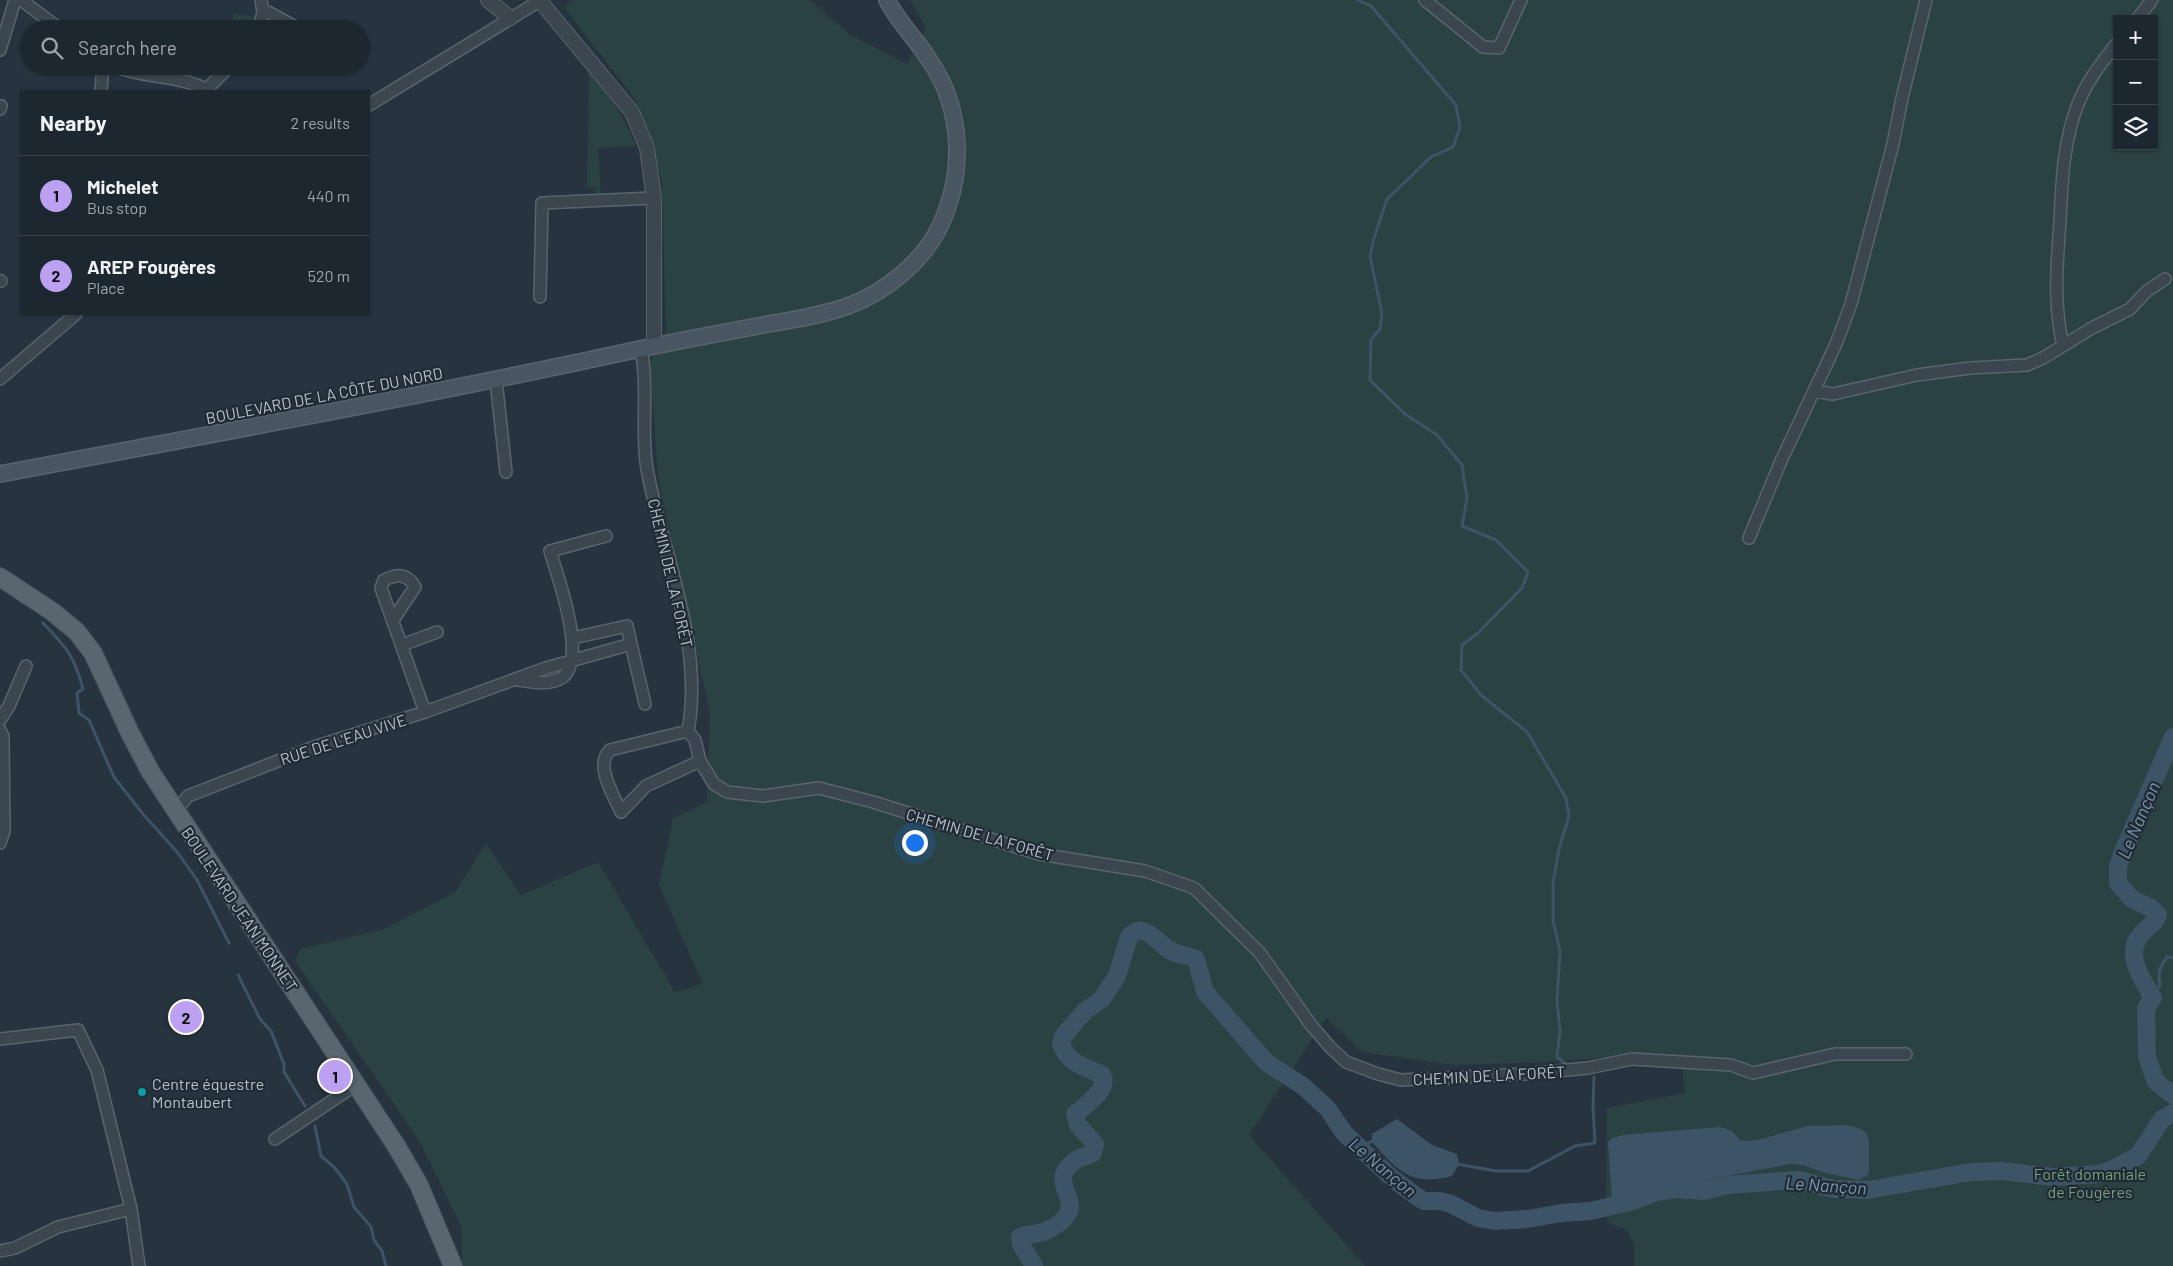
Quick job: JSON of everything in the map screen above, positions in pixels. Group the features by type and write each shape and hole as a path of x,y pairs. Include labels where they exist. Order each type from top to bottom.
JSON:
{"main road":[{"name":"BOULEVARD DE LA CÔTE DU NORD","path":"0,474 496,380 647,347 814,316 850,306 876,292 914,262 938,230 948,205 955,177 958,149 955,119 946,88 887,0"},
{"path":"0,573 38,601"},
{"name":"BOULEVARD JEAN MONNET","path":"0,577 38,601 71,627 93,653 130,733 176,811 358,1084 419,1186 453,1266"}],"street":[{"path":"0,50 15,0"},
{"path":"261,0 263,12 261,20"},
{"path":"488,0 510,18"},
{"path":"370,103 540,0 632,112 647,148 654,198 647,347"},
{"path":"1425,0 1483,47 1499,48 1521,0"},
{"path":"1748,538 1836,344 1851,304 1893,144 1902,98 1926,0"},
{"path":"2140,15 2152,0"},
{"path":"27,2 49,20"},
{"path":"263,12 268,12 283,20"},
{"path":"2063,346 2055,293 2064,157 2068,138 2084,92 2098,67 2113,48"},
{"path":"101,90 102,75"},
{"path":"149,75 178,80 193,88 207,90 221,75"},
{"path":"540,297 542,203 654,198"},
{"path":"1814,391 1833,394 1917,375 1970,368 2027,365 2130,309 2147,291 2165,279"},
{"path":"0,380 75,315"},
{"name":"CHEMIN DE LA FORÊT","path":"647,347 647,472 690,646 692,691 688,731 695,740 700,761 714,784 727,792 763,796 819,788 874,802 1039,854 1146,871 1194,888 1260,953 1312,1025 1330,1047 1346,1062 1402,1080 1525,1074 1588,1068 1632,1059 1731,1065 1753,1073 1835,1054 1906,1054"},
{"path":"496,380 506,472"},
{"path":"573,660 573,638 550,551 606,536"},
{"path":"393,620 425,712"},
{"path":"573,638 627,626 645,704"},
{"path":"402,645 437,632"},
{"name":"RUE DE L'EAU VIVE","path":"176,811 188,796 314,747 425,712 573,660 631,644"},
{"path":"0,720 9,706 26,666"},
{"path":"0,730 3,736 4,831 0,843"},
{"path":"688,731 610,750 607,753 603,760 605,774 621,812 646,786 700,761"},
{"path":"0,1039 78,1030 97,1070 131,1208 140,1266"},
{"path":"275,1139 358,1084"},
{"path":"0,1251 15,1248 58,1227 131,1208"}],"green space":[{"name":"Forêt domaniale de Fougères","path":"573,0 810,0 849,34 907,64 926,28 910,0 2173,0 2173,1266 1634,1266 1634,1245 1627,1230 1610,1224 1606,1216 1607,1108 1685,1093 1681,1055 1652,1054 1549,1062 1453,1065 1362,1052 1326,1018 1249,1135 1365,1266 462,1266 461,1225 420,1142 295,961 300,949 384,929 455,892 486,843 521,895 598,862 675,992 703,984 659,885 673,818 707,802 710,713 658,478 650,361 666,338 662,180 634,98 564,7"},
{"path":"233,14 255,16 254,20 233,20"},
{"path":"589,70 620,112 636,146 598,148 601,196 596,196 595,187 587,188"}],"water":[{"path":"1397,1119 1432,1145 1457,1154 1459,1164 1452,1176 1438,1179 1415,1177 1406,1174 1389,1161 1372,1142 1372,1134"},
{"path":"1847,1125 1858,1128 1866,1133 1869,1140 1869,1174 1859,1180 1825,1173 1803,1165 1790,1164 1700,1183 1670,1181 1621,1197 1612,1197 1608,1143 1612,1138 1623,1135 1720,1127 1732,1131 1740,1140 1746,1141 1758,1140 1807,1126"}],"waterway":[{"path":"1358,0 1371,6 1456,105 1460,127 1453,147 1431,157 1387,199 1374,238 1370,256 1382,314 1380,329 1371,340 1370,380 1405,414 1437,435 1462,465 1467,498 1462,526 1496,540 1528,572 1522,588 1477,634 1462,645 1461,670 1481,695 1527,732 1566,798 1569,816 1559,849 1553,883 1553,921 1560,951 1557,1000 1560,1030 1557,1057 1567,1065 1571,1065"},
{"path":"43,623 63,645 76,668 83,689 77,693 79,713 89,720 114,777 143,814 178,853 197,880 229,943"},
{"name":"Le Nançon","path":"2173,737 2118,866 2118,883 2132,899 2151,908 2158,915 2137,941 2134,957 2136,966 2153,998 2146,1008 2147,1057 2156,1082 2173,1095"},
{"name":"Le Nançon","path":"1034,1266 1021,1244 1020,1237 1046,1231 1061,1222 1068,1213 1070,1205 1063,1181 1065,1172 1074,1161 1093,1153 1095,1144 1078,1125 1075,1114 1100,1092 1104,1081 1102,1075 1078,1064 1068,1056 1061,1044 1063,1037 1085,1011 1102,999 1117,976 1129,937 1134,932 1139,931 1150,934 1172,952 1196,959 1205,992 1267,1063 1303,1086 1328,1109 1344,1133 1392,1178 1424,1201 1440,1201 1451,1204 1478,1218 1495,1221 1591,1211 1633,1201 1656,1192 1676,1189 1703,1191 1728,1185 1799,1180 1833,1189 1868,1190 1971,1172 2001,1171 2053,1177 2099,1174 2138,1156 2162,1119 2173,1113"},
{"path":"2150,994 2160,986 2160,971 2164,961 2167,957 2173,958"},
{"path":"238,975 260,1019 271,1031 284,1064 284,1072 305,1106"},
{"path":"1457,1164 1496,1171 1528,1171 1575,1146 1595,1143 1594,1077"},
{"path":"315,1126 321,1156 334,1167 347,1184 354,1207 371,1227 374,1240 382,1251 386,1266"},
{"path":"1360,1148 1374,1140"}],"place":[{"name":"AREP Fougères","path":"186,1017"},
{"name":"Michelet","path":"335,1076"},
{"name":"Centre équestre Montaubert","path":"142,1092"}]}
